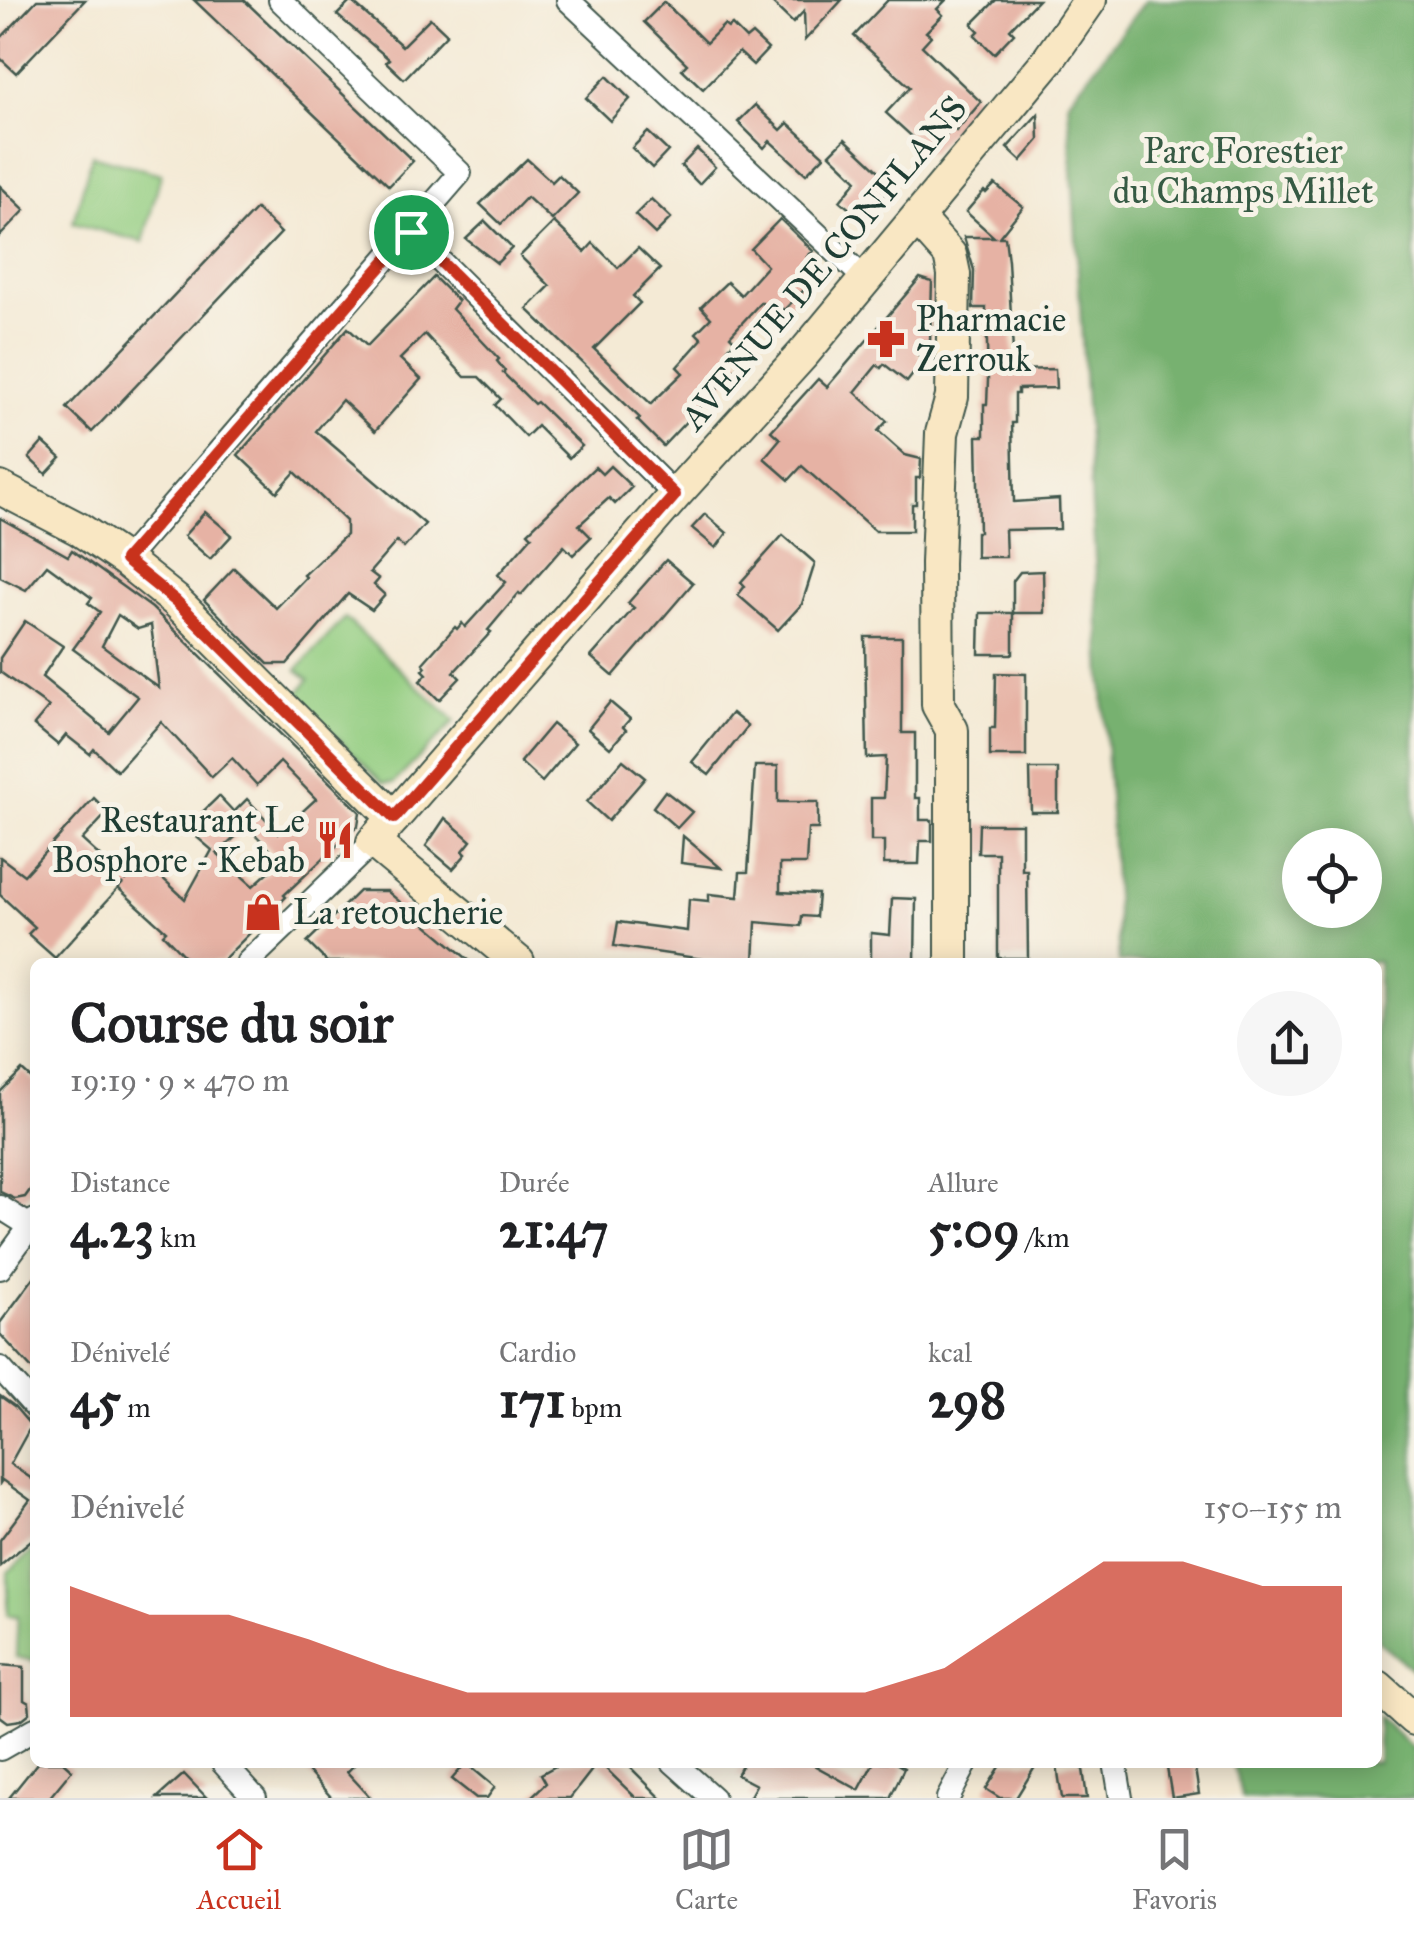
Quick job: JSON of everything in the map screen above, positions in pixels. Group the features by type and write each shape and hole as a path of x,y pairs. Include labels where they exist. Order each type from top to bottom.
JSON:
{"street":[{"path":"125,560 460,174 280,0"},
{"path":"568,0 866,280"},
{"name":"AVENUE DE CONFLANS","path":"383,830 866,280 1049,59 1079,5"},
{"path":"918,218 950,255 954,274 952,397 942,432 937,563 938,705 952,730 952,958"},
{"path":"411,232 675,495"},
{"path":"0,488 79,529 176,601 383,830 514,958"},
{"path":"252,958 383,830"},
{"path":"0,1207 30,1222"},
{"path":"0,1268 30,1227"},
{"path":"0,1368 30,1401"},
{"path":"1382,1691 1414,1719"},
{"path":"0,1749 30,1732"},
{"path":"228,1768 255,1798"},
{"path":"680,1768 713,1798"},
{"path":"948,1798 965,1768"},
{"path":"1116,1768 1121,1798"}],"green space":[{"name":"Parc Forestier du Champs Millet","path":"1146,0 1414,0 1414,1671 1382,1644 1382,958 1119,958 1068,102"},
{"path":"92,155 161,174 143,242 73,223"},
{"path":"345,618 455,721 394,783 383,783 296,697 309,679 297,670"},
{"path":"30,1554 30,1660 16,1657 18,1616 8,1615 8,1572"},
{"path":"1382,1720 1414,1749 1414,1798 1242,1798 1234,1768 1382,1768"}],"building":[{"path":"37,0 85,0 16,73 0,58 0,39"},
{"path":"194,0 244,0 413,161 389,186"},
{"path":"769,0 842,0 805,40 804,11 793,23"},
{"path":"888,0 946,0 937,9 943,15 926,32 931,36 922,46 981,102 930,153 886,113 910,87 854,36"},
{"path":"996,0 1038,0 1010,29 1014,33 994,54 975,35 979,31 972,24"},
{"path":"351,1 402,46 430,18 447,34 404,79 386,62 389,59 337,15"},
{"path":"664,2 706,43 724,25 732,25 746,39 752,34 768,49 753,65 739,52 703,89 682,69 687,64 644,22"},
{"path":"607,76 630,99 610,121 586,98"},
{"path":"755,105 781,130 788,123 824,156 806,174 770,141 764,148 738,122"},
{"path":"1038,114 1039,140 1021,161 1007,148"},
{"path":"648,132 668,151 652,168 632,148"},
{"path":"845,139 893,184 863,220 840,201 857,180 830,154"},
{"path":"697,149 715,167 699,184 681,166"},
{"path":"527,159 552,182 559,175 578,193 552,220 527,197 501,224 480,204"},
{"path":"995,184 1023,207 999,237 1005,237 1008,261 1014,370 1055,369 1056,388 1018,389 1015,394 1014,502 1059,499 1060,529 1005,530 1006,557 976,557 977,436 984,436 988,380 986,308 973,308 974,270 964,237 994,237 966,212"},
{"path":"0,186 25,210 0,236"},
{"path":"651,199 671,218 655,234 635,215"},
{"path":"256,209 281,233 92,432 67,408"},
{"path":"780,219 813,251 807,257 823,271 784,310 780,307 774,314 761,302 730,336 735,341 728,348 742,362 663,446 637,420 640,418 527,309 550,286 520,256 554,222 585,252 593,243 618,268 638,248 660,269 633,296 640,303 594,349 651,404 683,373 677,367 702,339 696,333 711,318 701,307 727,282 741,295 767,266 751,249"},
{"path":"485,221 512,248 497,263 466,239"},
{"path":"434,277 458,301 452,309 499,359 503,373 582,446 569,458 537,426 526,437 495,405 501,399 479,377 465,377 425,334 400,359 421,379 375,431 342,400 316,431 425,524 404,548 397,541 370,572 379,579 374,585 385,595 372,610 348,594 287,664 268,664 204,600 234,568 276,608 346,535 346,521 295,472 277,492 238,455 348,328 367,346"},
{"path":"920,278 932,282 930,342 917,354 924,360 907,382 884,364 881,368 877,365 855,392 887,421 878,431 905,455 921,459 916,504 912,504 912,531 875,531 802,466 789,480 764,458 780,439 771,431 818,379 827,387"},
{"path":"43,442 61,458 46,474 29,458"},
{"path":"610,466 632,487 615,504 609,498 579,525 591,537 573,555 564,546 519,593 488,630 491,632 454,672 460,678 439,700 420,681 427,674 423,663 455,627 462,623 465,627 506,582 498,575 532,536 528,532 595,467 602,474"},
{"path":"205,512 232,535 210,559 184,536"},
{"path":"705,514 727,533 716,548 692,528"},
{"path":"0,518 68,556 72,550 152,608 360,812 358,826 284,895 225,958 186,958 163,934 166,931 118,888 55,958 28,934 35,927 0,895 0,857 24,875 94,798 108,812 82,840 126,880 143,860 185,899 212,850 186,828 219,796 234,812 247,799 279,833 316,799 280,762 257,785 232,758 212,777 161,722 117,771 94,749 90,754 66,735 58,745 34,725 49,707 0,672 0,658 25,621 63,646 42,677 109,732 138,697 73,649 100,612 88,603 92,598 47,565 26,590 0,577","holes":["118,615 138,629 151,625 159,688 102,646","247,826 281,861 253,886 217,854"]},
{"path":"783,535 815,563 802,604 778,630 738,595 745,586 741,582"},
{"path":"666,560 693,583 613,676 591,657 634,608 628,603"},
{"path":"1043,571 1044,613 1013,613 1013,581 1020,572"},
{"path":"980,613 1013,613 1013,654 979,654"},
{"path":"865,637 902,637 902,733 915,733 915,798 920,798 920,820 932,820 932,841 920,841 919,864 884,864 884,841 871,841 871,798 884,798 886,757 867,758"},
{"path":"996,673 1026,674 1026,756 990,756"},
{"path":"610,702 630,719 610,748 588,729"},
{"path":"732,713 748,726 709,775 692,762"},
{"path":"552,724 575,743 542,782 520,762"},
{"path":"623,760 645,778 608,821 587,802"},
{"path":"755,766 778,766 778,802 818,802 818,829 808,829 806,864 780,864 780,892 818,894 816,917 802,916 801,926 756,922 754,958 696,958 614,946 618,922 687,931 689,899 709,901 709,894 738,897 740,872 748,872"},
{"path":"1030,769 1058,769 1058,812 1031,812"},
{"path":"665,791 692,812 677,828 653,807"},
{"path":"445,818 471,841 453,869 426,846"},
{"path":"979,824 1022,824 1028,958 998,958 998,853 978,853"},
{"path":"683,836 721,868 681,863"},
{"path":"359,891 387,891 466,958 323,958 307,942"},
{"path":"892,898 916,899 915,958 871,958 871,933 890,935"},
{"path":"22,1070 30,1077 30,1190 25,1197 15,1199 0,1192 0,1092"},
{"path":"30,1283 30,1367 0,1334 0,1323"},
{"path":"0,1396 30,1425 10,1464 30,1478 30,1500 2,1480 0,1483"},
{"path":"30,1500 30,1541 0,1566 0,1540"},
{"path":"0,1665 24,1667 24,1700 29,1703 30,1713 21,1720 8,1722 0,1716"},
{"path":"33,1768 72,1770 49,1798 9,1798"},
{"path":"304,1768 351,1768 347,1772 371,1798 332,1798"},
{"path":"462,1768 472,1768 495,1787 487,1798 476,1798 452,1779"},
{"path":"552,1768 593,1768 570,1798 530,1798 546,1783 541,1774"},
{"path":"605,1768 631,1768 661,1798 636,1798"},
{"path":"741,1768 819,1768 859,1790 871,1768 904,1768 890,1798 749,1798 756,1785 737,1775"},
{"path":"999,1768 1034,1768 1016,1798 1000,1798 986,1789"},
{"path":"1057,1768 1083,1768 1087,1798 1062,1798"},
{"path":"1167,1768 1195,1768 1199,1794 1172,1798"},
{"path":"184,1774 207,1798 157,1798"}],"place":[{"name":"Pharmacie Zerrouk","path":"886,339"},
{"name":"Restaurant Le Bosphore - Kebab","path":"335,840"},
{"name":"La retoucherie","path":"263,912"}],"route":[{"path":"411,232 675,495 394,818 176,601 125,560 411,232"}]}
